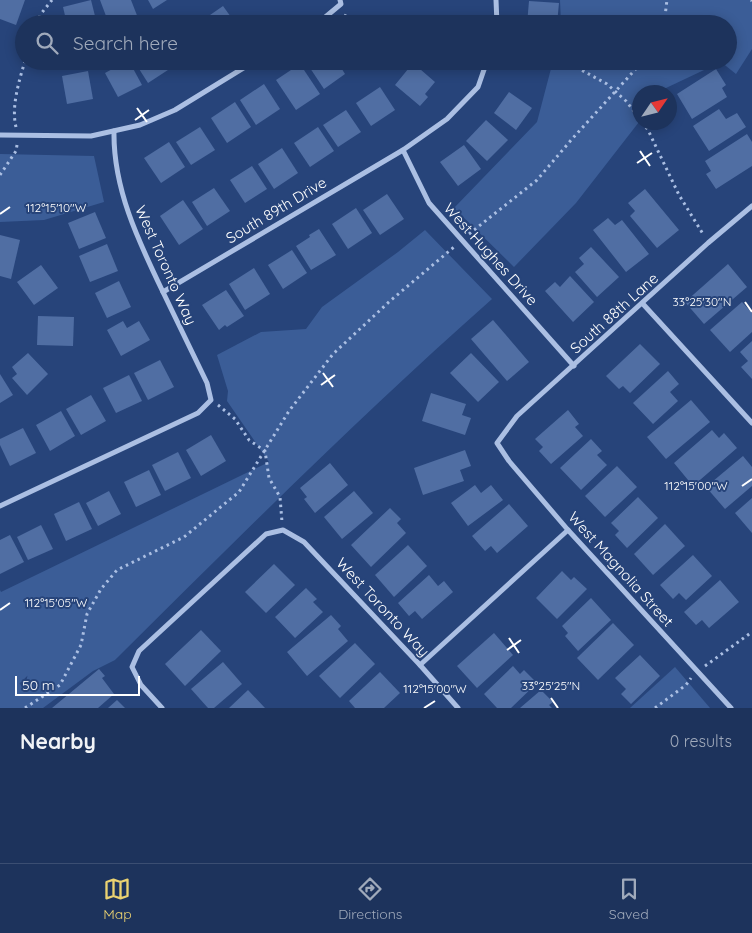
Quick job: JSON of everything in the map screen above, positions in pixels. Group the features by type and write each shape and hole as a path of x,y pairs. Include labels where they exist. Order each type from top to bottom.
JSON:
{"street":[{"path":"496,0 497,15"},
{"path":"326,15 340,2"},
{"path":"0,135 91,136 140,126 175,110 240,70"},
{"name":"South 89th Drive","path":"163,292 403,150 448,118 478,86 484,70"},
{"name":"West Toronto Way","path":"114,131 114,151 125,202 136,234 206,384 210,400"},
{"name":"West Hughes Drive","path":"403,150 429,203 574,366"},
{"name":"South 88th Lane","path":"497,443 517,416 643,304 708,243 752,206"},
{"path":"643,304 752,423"},
{"path":"0,506 198,413 210,400"},
{"name":"West Magnolia Street","path":"497,443 509,461 568,530 731,708"},
{"path":"162,708 141,685 132,667 140,651 266,534 283,530"},
{"name":"West Toronto Way","path":"283,530 304,542 458,708"},
{"path":"420,665 568,530"}],"path":[{"path":"40,15 52,0"},
{"path":"665,15 667,0"},
{"path":"340,2 344,15"},
{"path":"0,175 16,151 18,135 13,117 23,70"},
{"path":"581,70 616,91 632,110"},
{"path":"25,708 60,685 81,645 87,614 101,589 117,570 184,537 239,492 289,411 333,354 390,301 537,180 635,70"},
{"path":"648,130 679,195 708,243"},
{"path":"210,400 235,419 249,440 265,451 269,478 280,498 283,530"},
{"path":"655,708 686,685 698,671 730,650 752,632"}],"shaded area":[{"path":"560,0 752,0 752,49 736,74 731,70 737,70 737,15 561,15"},
{"path":"551,70 704,70 672,85 632,85 633,130 576,203 514,267 454,208 537,122"},
{"path":"0,154 94,156 104,202 44,220 0,222"},
{"path":"425,230 492,299 348,431 115,660 93,671 43,708 0,708 0,590 1,592 269,462 227,401 228,391 217,355 261,332 306,329 322,307"},
{"path":"675,667 710,708 630,708"}],"building":[{"path":"0,0 25,0 20,15 15,15 15,25 0,19"},
{"path":"91,0 95,15 65,15 63,7"},
{"path":"100,0 131,0 137,15 106,15"},
{"path":"148,0 167,0 153,9"},
{"path":"529,1 559,3 558,15 528,15"},
{"path":"223,6 230,15 210,15"},
{"path":"110,70 134,70 142,85 118,97 105,73"},
{"path":"140,70 168,70 148,83"},
{"path":"291,70 304,70 320,94 296,110 276,80"},
{"path":"311,70 343,70 345,74 324,89"},
{"path":"407,70 421,70 435,82 425,94 428,97 420,106 395,85"},
{"path":"717,70 726,85 722,88 727,97 692,119 677,94"},
{"path":"88,71 93,99 67,104 62,76"},
{"path":"264,84 280,109 256,125 240,100"},
{"path":"380,87 395,110 371,126 356,103"},
{"path":"509,92 532,108 516,130 494,113"},
{"path":"235,102 251,127 227,143 211,118"},
{"path":"719,109 726,119 737,113 746,127 709,151 693,126"},
{"path":"346,110 361,132 338,147 323,125"},
{"path":"486,120 508,140 487,161 466,141"},
{"path":"200,127 215,150 191,165 176,142"},
{"path":"318,127 334,151 310,167 294,143"},
{"path":"747,134 752,142 752,166 716,189 706,174 711,171 705,161"},
{"path":"169,142 185,167 161,183 144,158"},
{"path":"464,145 481,169 458,186 440,162"},
{"path":"282,148 298,173 274,189 258,164"},
{"path":"252,166 267,189 245,203 230,180"},
{"path":"214,188 230,211 207,226 192,202"},
{"path":"645,189 679,230 657,248 630,216 635,211 628,203"},
{"path":"387,194 404,219 380,235 363,210"},
{"path":"183,200 203,229 179,245 160,216"},
{"path":"356,208 372,233 348,249 332,224"},
{"path":"95,212 106,238 79,249 68,223"},
{"path":"608,218 615,225 622,220 649,254 626,272 593,230"},
{"path":"319,229 336,255 311,270 296,246"},
{"path":"0,235 20,240 11,279 0,276"},
{"path":"107,244 118,271 90,282 79,256"},
{"path":"591,247 619,277 597,297 575,272 584,264 579,258"},
{"path":"292,250 307,273 283,289 268,265"},
{"path":"728,264 747,287 704,324 685,302"},
{"path":"41,265 58,288 34,305 17,282"},
{"path":"254,268 270,294 245,310 229,284"},
{"path":"570,276 594,302 573,322 545,291 555,282 560,287"},
{"path":"119,281 131,307 107,318 95,293"},
{"path":"226,290 244,316 219,330 202,305"},
{"path":"742,302 752,313 752,332 730,352 710,330"},
{"path":"38,316 74,317 73,346 37,345"},
{"path":"493,320 529,362 507,381 471,339"},
{"path":"123,321 127,328 139,321 150,340 121,356 107,330"},
{"path":"752,341 752,379 741,367 748,361 740,352"},
{"path":"640,344 660,364 630,393 623,386 619,389 606,376"},
{"path":"28,353 48,374 27,395 12,378 17,374 12,367"},
{"path":"471,353 499,382 478,402 450,373"},
{"path":"160,360 174,387 148,400 134,373"},
{"path":"668,371 679,384 670,392 678,401 653,424 633,403"},
{"path":"0,374 13,395 0,403"},
{"path":"129,375 142,401 116,413 103,388"},
{"path":"431,393 466,404 462,415 471,418 465,435 422,421"},
{"path":"91,395 106,421 81,435 66,409"},
{"path":"691,400 710,422 666,459 647,437"},
{"path":"568,410 579,424 575,427 583,436 551,464 539,451 543,447 535,439"},
{"path":"61,411 75,436 50,451 36,425"},
{"path":"23,428 36,453 10,466 0,445 0,439"},
{"path":"712,430 719,438 724,433 737,448 693,486 674,463"},
{"path":"211,435 226,461 201,476 186,450"},
{"path":"591,439 602,451 597,455 607,465 581,490 560,468"},
{"path":"465,450 471,466 460,470 464,481 423,495 414,468"},
{"path":"178,452 191,478 165,491 152,465"},
{"path":"743,456 752,467 752,486 725,509 706,487"},
{"path":"330,463 348,485 315,513 304,499 307,497 300,488"},
{"path":"617,466 637,487 605,517 585,496"},
{"path":"149,470 161,495 136,507 124,482"},
{"path":"475,485 481,493 491,485 503,500 468,526 451,503"},
{"path":"109,491 121,514 98,526 86,503"},
{"path":"354,491 373,513 342,539 324,517"},
{"path":"638,497 658,518 627,548 615,535 619,531 611,523"},
{"path":"752,498 752,533 735,513"},
{"path":"79,502 92,529 66,541 54,514"},
{"path":"509,504 528,526 497,553 491,546 485,551 472,536"},
{"path":"390,508 401,519 397,523 406,533 371,567 351,545"},
{"path":"665,524 685,546 653,575 634,554"},
{"path":"41,525 53,549 28,560 17,537"},
{"path":"10,535 24,562 0,574 0,540"},
{"path":"408,545 427,566 394,597 375,575"},
{"path":"693,555 712,576 686,600 679,593 673,599 660,585"},
{"path":"274,564 295,585 266,613 245,592"},
{"path":"562,571 571,580 574,577 587,589 557,619 536,598"},
{"path":"429,575 438,586 444,581 453,592 422,619 415,611 409,616 398,603"},
{"path":"720,580 739,602 709,628 702,620 696,625 684,612"},
{"path":"306,588 317,599 313,602 323,612 295,638 275,617"},
{"path":"591,598 611,620 578,651 565,636 568,633 562,626"},
{"path":"331,615 341,626 338,629 348,641 307,676 287,652"},
{"path":"613,623 634,645 598,680 577,658"},
{"path":"201,630 221,651 185,686 165,664"},
{"path":"494,633 513,655 477,688 457,666"},
{"path":"355,643 375,664 340,698 319,676"},
{"path":"640,655 660,676 631,704 621,694 626,689 615,678"},
{"path":"223,662 242,684 214,708 208,708 191,689"},
{"path":"513,666 520,674 524,670 537,683 511,708 497,708 484,694"},
{"path":"99,669 105,676 102,678 114,694 98,708 52,708"},
{"path":"380,672 400,693 384,708 355,708 349,701"},
{"path":"248,690 265,708 229,708"},
{"path":"541,690 553,702 549,705 552,708 520,708"},
{"path":"117,700 125,708 108,708"}]}
